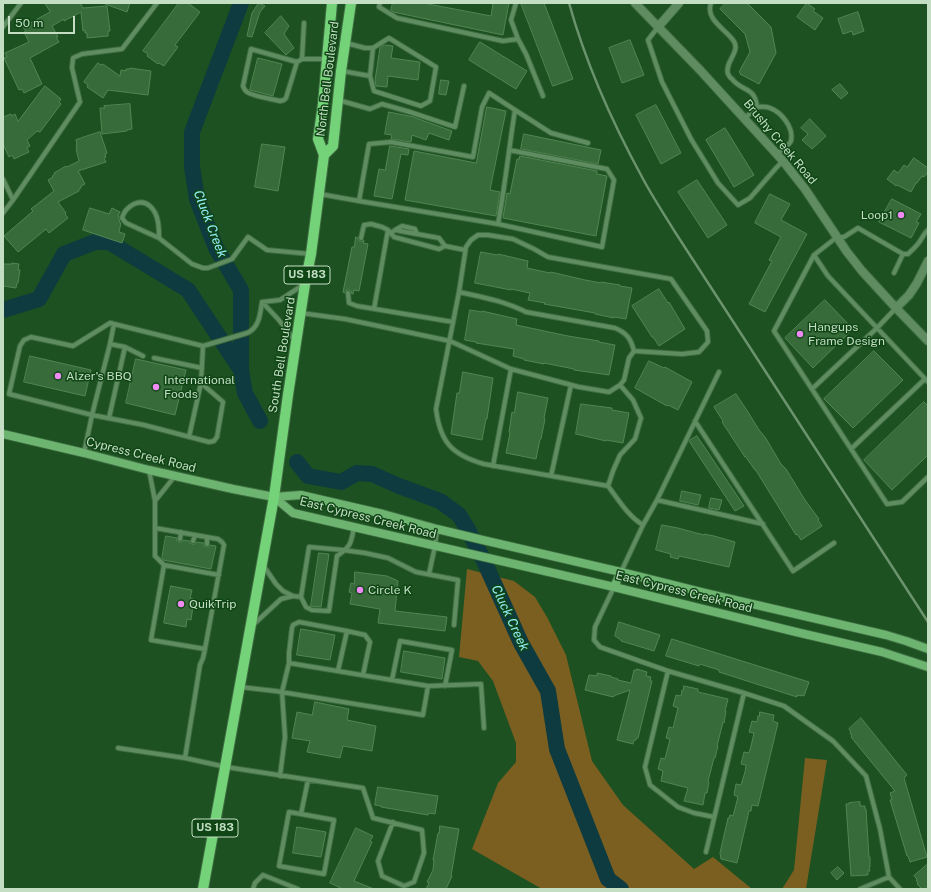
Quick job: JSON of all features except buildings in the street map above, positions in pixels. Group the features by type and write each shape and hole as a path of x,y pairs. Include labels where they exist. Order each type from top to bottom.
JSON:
{"main road":[{"name":"South Bell Boulevard","path":"274,497 296,341 311,254 324,155 318,140 323,104 332,3"},
{"name":"North Bell Boulevard","path":"324,155 333,146 341,71 351,3"},
{"name":"Cypress Creek Road","path":"3,434 149,470 274,497"},
{"name":"East Cypress Creek Road","path":"274,497 301,495 383,514 437,529 886,635 928,649"},
{"name":"East Cypress Creek Road","path":"274,497 293,513 614,587 882,652 928,667"},
{"name":"US 183","path":"204,889 274,497"},
{"path":"614,587 622,572"}],"street":[{"name":"Brushy Creek Road","path":"635,3 745,118 777,154 805,190 847,252 862,271 928,341"},
{"path":"658,27 679,3"},
{"path":"896,308 909,295 925,274 928,261"}],"lane":[{"path":"3,26 22,3"},
{"path":"3,213 80,102 72,68 74,58 82,54 122,49 157,3"},
{"path":"380,3 379,7 398,18 503,41 518,39"},
{"path":"516,3 512,20 518,39 526,54 543,96"},
{"path":"711,3 709,10 711,18 734,41 736,47 728,68 728,74 740,87 749,90 753,94 757,100 757,107"},
{"path":"304,23 299,61 286,98 280,101 259,96 247,92 243,86 251,49 299,61 327,59"},
{"path":"658,27 648,40 662,82 691,139 718,183 738,205 750,198 783,161"},
{"path":"346,43 365,48 373,48 389,38 436,67 430,101 421,106 374,91 370,76 373,48"},
{"path":"341,71 370,76"},
{"path":"338,100 370,109 382,104 455,127 464,86"},
{"path":"359,201 369,144 391,142 473,157 482,107 489,93 551,133 588,143"},
{"path":"745,118 757,107 768,107 777,111 789,125 791,133 791,141 777,154"},
{"path":"498,224 504,193 515,110"},
{"path":"319,194 498,224 602,247 614,180 607,169 509,150"},
{"path":"3,179 13,200"},
{"path":"159,238 158,220 150,205 143,202 136,203 128,208 123,214 122,218 126,223 159,238 192,264 203,268 216,266 232,259 248,237 267,250 311,254"},
{"path":"361,238 364,225 370,224 382,227 394,237 439,249 445,246 465,250"},
{"path":"928,230 925,231 920,241 908,254 903,254 858,228 844,237 837,237 814,255 774,331 887,504 902,502 928,477"},
{"path":"389,232 395,230 439,238 445,246"},
{"path":"374,309 389,232"},
{"path":"634,351 682,354 700,352 708,342 707,331 671,279 548,257 513,239 478,235 471,240 465,250 454,322 436,409 442,433 451,448 466,458 500,468 608,486 637,521 643,524"},
{"path":"894,274 903,254"},
{"path":"814,255 828,276 926,380 851,449"},
{"path":"262,302 280,300 305,284"},
{"path":"301,312 450,341 511,369 571,385 608,392 620,385 624,380 629,358 634,351 632,342 622,331 615,328 526,312 502,302 459,292"},
{"path":"348,293 349,303 357,306 454,322"},
{"path":"201,382 223,402 217,437 214,441 210,442 144,425 92,415 9,394 20,346 24,340 31,337 73,346 110,323 203,346 246,334 251,331 257,324 262,302"},
{"path":"262,302 278,318 296,341"},
{"path":"812,389 877,328 896,308"},
{"path":"84,453 114,324"},
{"path":"110,344 125,347 143,356"},
{"path":"189,437 201,382 203,346"},
{"path":"109,418 125,347"},
{"path":"154,358 202,368"},
{"path":"493,466 511,369"},
{"path":"622,572 643,524 657,500 719,372"},
{"path":"551,476 571,385"},
{"path":"608,486 620,455 635,439 641,418 633,400 620,385"},
{"path":"695,421 793,571 834,543"},
{"path":"149,470 155,501 155,556 164,565 176,564 202,569 218,575"},
{"path":"155,501 175,476"},
{"path":"657,500 763,524"},
{"path":"354,527 350,544 345,550 338,556 329,611 312,610 306,607 301,597 309,547 345,550 365,552 388,558 416,572 458,580 454,625"},
{"path":"155,528 218,539 224,545 203,658 200,665 185,758"},
{"path":"430,574 437,529"},
{"path":"180,539 181,532"},
{"path":"193,541 194,535"},
{"path":"207,537 207,544"},
{"path":"262,564 276,584 283,591 293,596 301,597"},
{"path":"164,565 151,640 204,650"},
{"path":"614,587 595,628 594,640 600,647 668,671 784,706 833,741 866,776 880,829 889,877 900,889"},
{"path":"252,626 281,599 293,596"},
{"path":"280,776 285,737 282,692 289,663 293,625 296,622 299,622 365,635 370,642 363,675"},
{"path":"338,671 347,631"},
{"path":"392,680 400,641 452,650 445,686"},
{"path":"289,663 428,686 481,684 484,728"},
{"path":"668,671 645,768 650,786 678,807 694,813 714,817"},
{"path":"240,687 282,692 423,715 428,686"},
{"path":"706,852 744,693"},
{"path":"118,748 185,758 226,767 280,776 363,788 374,818 393,822 422,830 424,854 414,882 404,886 382,876 378,861 393,822"},
{"path":"301,814 308,780"},
{"path":"289,812 301,814 334,820 324,874 280,866 289,812"},
{"path":"253,889 255,883 263,875 298,889"},
{"path":"860,889 889,877"}],"shaded area":[{"path":"467,569 514,581 535,597 566,655 592,761 623,805 694,869 713,857 752,889 542,889 472,849 498,783 516,762 516,743 493,681 478,661 459,657"},
{"path":"805,758 827,760 806,889 782,889 794,870"}],"waterway":[{"name":"Cluck Creek","path":"241,3 192,132 192,167 197,199 216,248 241,290 241,370 245,393 260,421"},
{"path":"3,310 39,299 64,254 95,242 109,242 188,290 241,370"},
{"name":"Cluck Creek","path":"297,462 308,476 341,482 357,473 372,474 440,501 459,515 484,561 521,643 548,691 557,749 608,879 621,889"}],"railway":[{"path":"569,3 583,48 610,114 650,191 675,232 928,622"}],"place":[{"name":"Loop1","path":"901,215"},
{"name":"Hangups Frame Design","path":"800,334"},
{"name":"Alzer's BBQ","path":"58,376"},
{"name":"International Foods","path":"156,387"},
{"name":"Circle K","path":"360,590"},
{"name":"QuikTrip","path":"181,604"}]}
